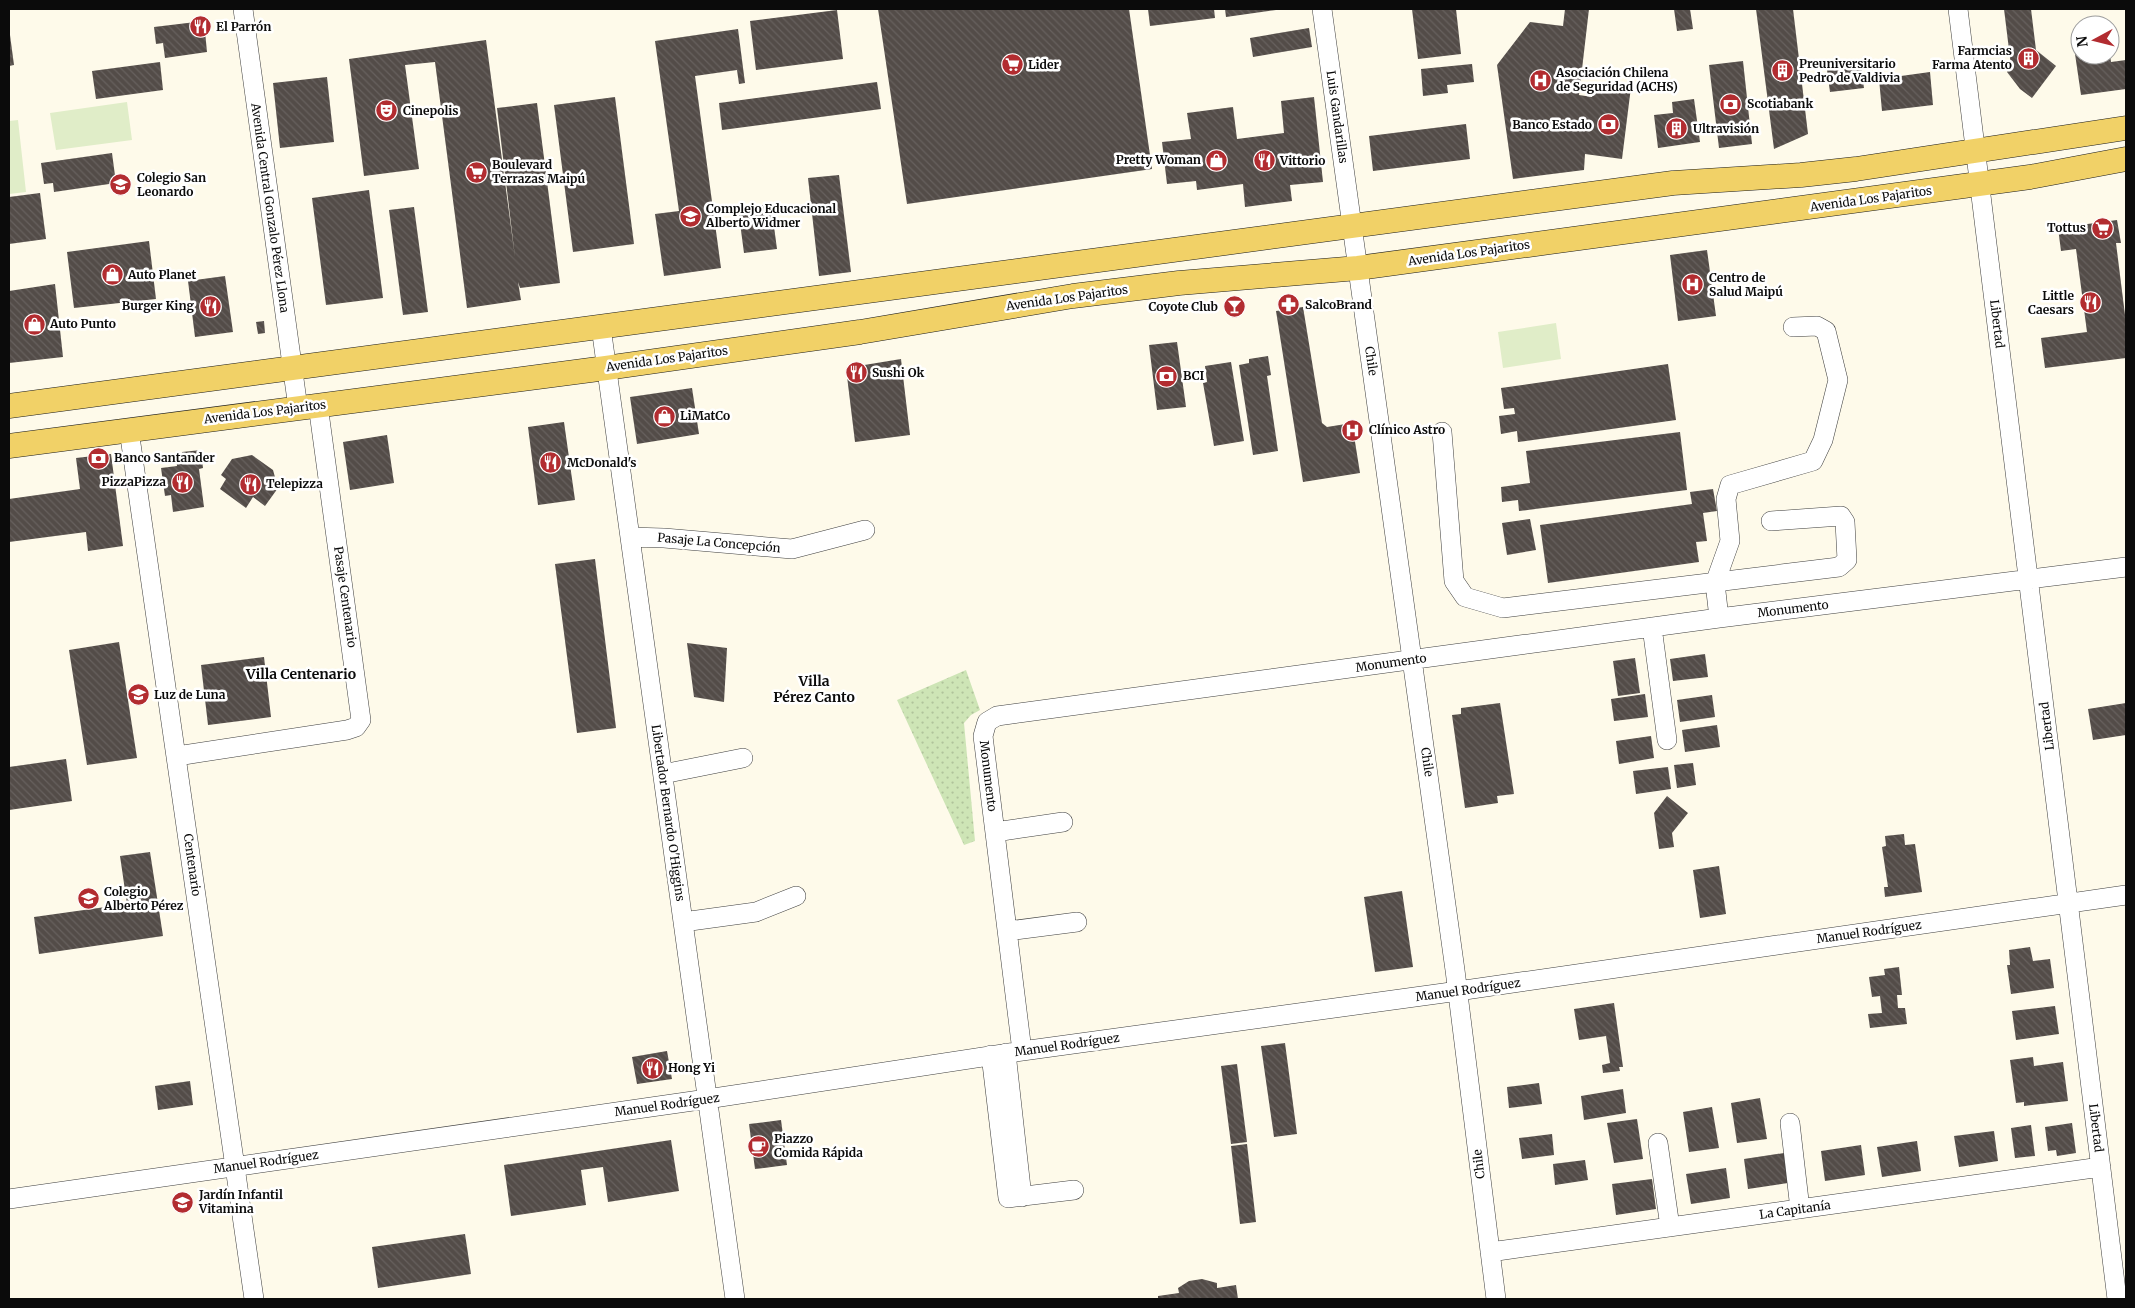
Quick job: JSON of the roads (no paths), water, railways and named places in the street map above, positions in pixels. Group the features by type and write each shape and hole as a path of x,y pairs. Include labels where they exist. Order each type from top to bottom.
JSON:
{"main road":[{"path":"9,406 1673,182 1801,174 1905,163 2025,142 2126,128"},
{"name":"Avenida Los Pajaritos","path":"9,446 606,368 860,332 1073,296 1178,283 1358,268 1980,184 2059,172 2126,159"}],"street":[{"name":"Avenida Central Gonzalo Pérez Llona","path":"243,9 292,368 308,407"},
{"name":"Luis Gandarillas","path":"1322,9 1352,226"},
{"name":"Libertad","path":"1958,9 2117,1299"},
{"name":"Chile","path":"1352,226 1458,991 1496,1299"},
{"path":"1719,618 1715,583 1730,541 1726,499 1730,485 1812,461 1823,440 1838,380 1828,337 1826,331 1817,326 1793,328"},
{"name":"Libertador Bernardo O'Higgins","path":"601,327 735,1299"},
{"name":"Pasaje Centenario","path":"177,756 347,730 356,727 361,720 308,407"},
{"name":"Centenario","path":"129,430 254,1299"},
{"path":"1442,432 1454,581 1465,597 1503,608 1839,568 1847,560 1845,522 1841,516 1772,521"},
{"name":"Pasaje La Concepción","path":"630,537 664,538 792,549 865,530"},
{"name":"Monumento","path":"1074,1190 1015,1197 1006,1053 1008,931 983,736 987,722 996,716 1719,618 2126,566"},
{"path":"1652,627 1667,740"},
{"path":"663,774 742,758"},
{"path":"995,832 1063,822"},
{"name":"Manuel Rodríguez","path":"9,1198 707,1100 1006,1053 1458,991 2126,895"},
{"path":"683,922 756,912 796,896"},
{"path":"1008,931 1076,922"},
{"path":"1790,1123 1800,1209"},
{"path":"1658,1143 1670,1227"},
{"name":"La Capitanía","path":"1490,1252 2101,1166"}],"place":[{"name":"El Parrón","path":"200,27"},
{"name":"Farmcias Farma Atento","path":"2028,58"},
{"name":"Lider","path":"1012,65"},
{"name":"Preuniversitario Pedro de Valdivia","path":"1783,71"},
{"name":"Asociación Chilena de Seguridad (ACHS)","path":"1540,80"},
{"name":"Scotiabank","path":"1731,104"},
{"name":"Cinepolis","path":"387,111"},
{"name":"Banco Estado","path":"1608,125"},
{"name":"Ultravisión","path":"1677,129"},
{"name":"Pretty Woman","path":"1217,160"},
{"name":"Vittorio","path":"1264,161"},
{"name":"Boulevard Terrazas Maipú","path":"476,172"},
{"name":"Colegio San Leonardo","path":"121,185"},
{"name":"Complejo Educacional Alberto Widmer","path":"690,216"},
{"name":"Tottus","path":"2102,228"},
{"name":"Auto Planet","path":"112,275"},
{"name":"Centro de Salud Maipú","path":"1693,285"},
{"name":"Little Caesars","path":"2090,303"},
{"name":"SalcoBrand","path":"1289,305"},
{"name":"Burger King","path":"210,306"},
{"name":"Coyote Club","path":"1234,307"},
{"name":"Auto Punto","path":"34,324"},
{"name":"Sushi Ok","path":"856,373"},
{"name":"BCI","path":"1167,376"},
{"name":"LiMatCo","path":"664,416"},
{"name":"Clínico Astro","path":"1353,430"},
{"name":"Banco Santander","path":"98,458"},
{"name":"McDonald's","path":"551,463"},
{"name":"PizzaPizza","path":"182,482"},
{"name":"Telepizza","path":"250,484"},
{"name":"Luz de Luna","path":"138,695"},
{"name":"Colegio Alberto Pérez","path":"88,899"},
{"name":"Hong Yi","path":"652,1068"},
{"name":"Piazzo Comida Rápida","path":"758,1146"},
{"name":"Jardín Infantil Vitamina","path":"183,1202"}],"district":[{"name":"Villa Centenario","path":"301,674"},
{"name":"Villa Pérez Canto","path":"814,690"}]}
